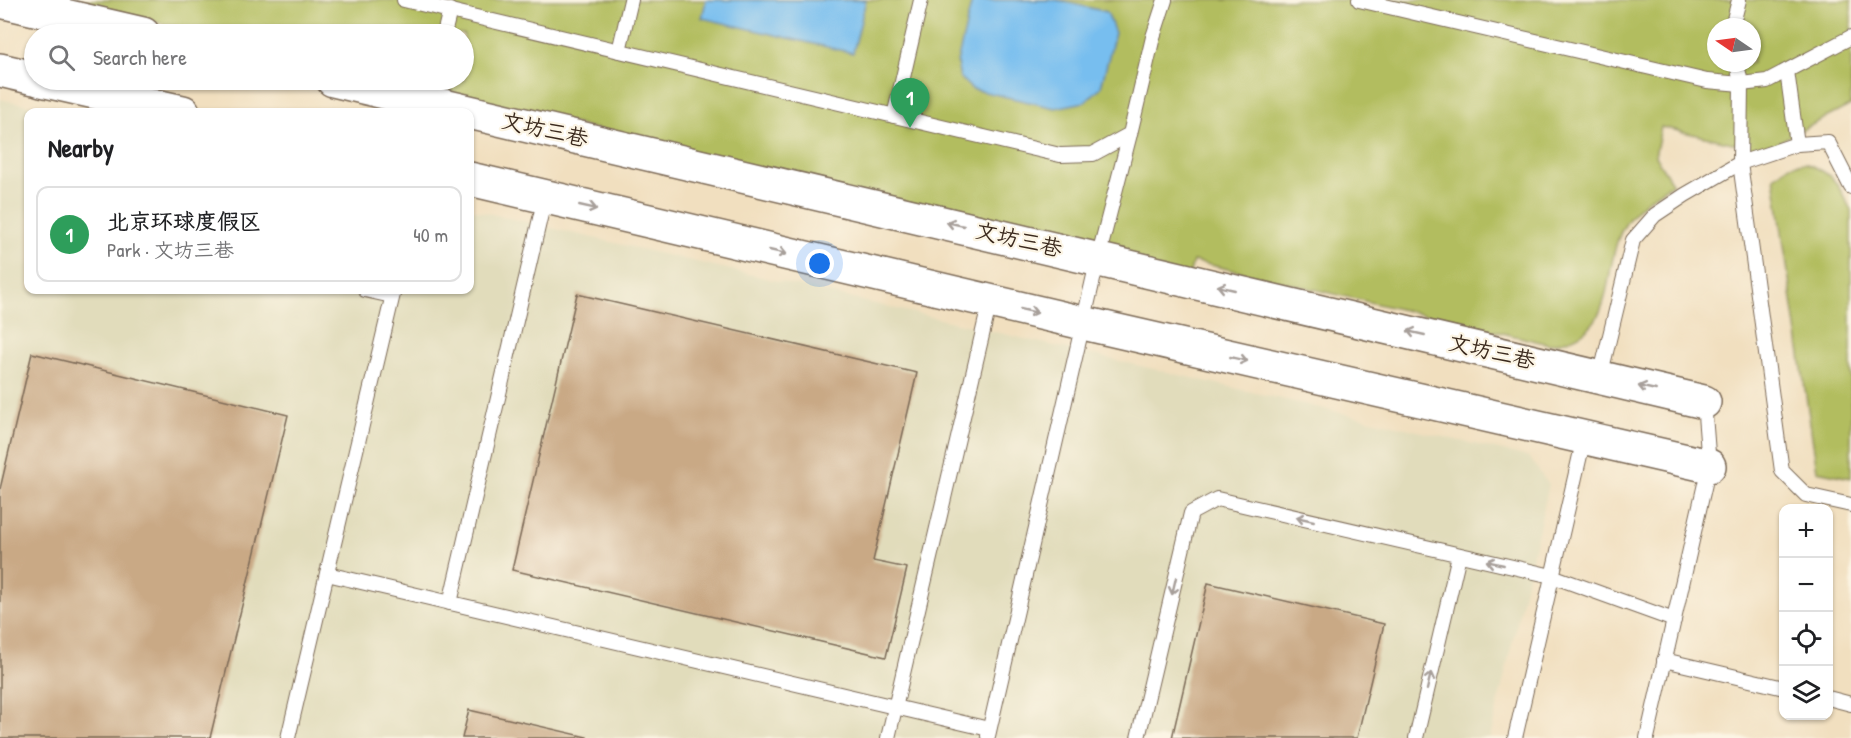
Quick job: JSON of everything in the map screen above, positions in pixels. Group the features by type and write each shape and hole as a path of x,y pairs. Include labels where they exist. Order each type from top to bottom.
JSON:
{"main road":[{"path":"0,1 100,24"},
{"path":"0,70 24,76"},
{"path":"85,90 165,108"},
{"name":"文坊三巷","path":"386,90 470,108"},
{"name":"文坊三巷","path":"474,109 1704,402"},
{"path":"474,180 990,302 1709,466"}],"lane":[{"path":"404,0 1060,155 1093,154 1130,134"},
{"path":"619,51 632,0"},
{"path":"894,116 921,0"},
{"path":"327,574 895,707 988,734 1098,258 1153,37 1165,0"},
{"path":"1359,0 1707,81 1741,84 1767,81 1851,37"},
{"path":"1734,18 1739,0"},
{"path":"446,24 450,10"},
{"path":"1787,71 1797,144"},
{"path":"1739,72 1741,84 1740,163 1782,471 1806,495 1851,505"},
{"path":"1600,377 1633,240 1655,215 1740,163 1797,144 1828,142 1851,187"},
{"path":"450,603 545,197"},
{"path":"288,738 393,294"},
{"path":"888,738 990,302"},
{"path":"1647,738 1709,466 1704,402"},
{"path":"1515,738 1584,438"},
{"path":"1138,738 1191,513 1217,499 1552,576 1674,620"},
{"path":"1416,738 1459,555"},
{"path":"1664,660 1779,687"},
{"path":"1833,699 1851,704"}],"shaded area":[{"path":"0,99 41,108 24,108 24,294 474,294 474,210 1529,457 1549,485 1490,738 0,738"}],"green space":[{"path":"57,0 1851,0 1851,105 1763,150 1661,127 1655,156 1673,184 1640,207 1627,222 1618,239 1607,291 1596,320 1585,331 1570,339 1549,344 1193,261 1189,276 438,90 474,90 474,24 164,24"},
{"path":"1805,163 1823,171 1834,180 1851,210 1851,478 1817,471 1774,177 1790,165"}],"water":[{"path":"706,0 866,0 853,53 702,18"},
{"path":"972,0 1057,0 1107,12 1115,33 1101,87 1085,102 1055,108 972,89 960,78 957,63"}],"building":[{"path":"577,294 917,373 873,561 907,568 886,657 512,570"},
{"path":"32,353 288,415 210,738 0,738 0,489"},
{"path":"1208,583 1384,624 1357,738 1172,738"},
{"path":"469,710 587,737 587,738 462,738"}],"place":[{"name":"北京环球度假区","path":"910,128"}]}
